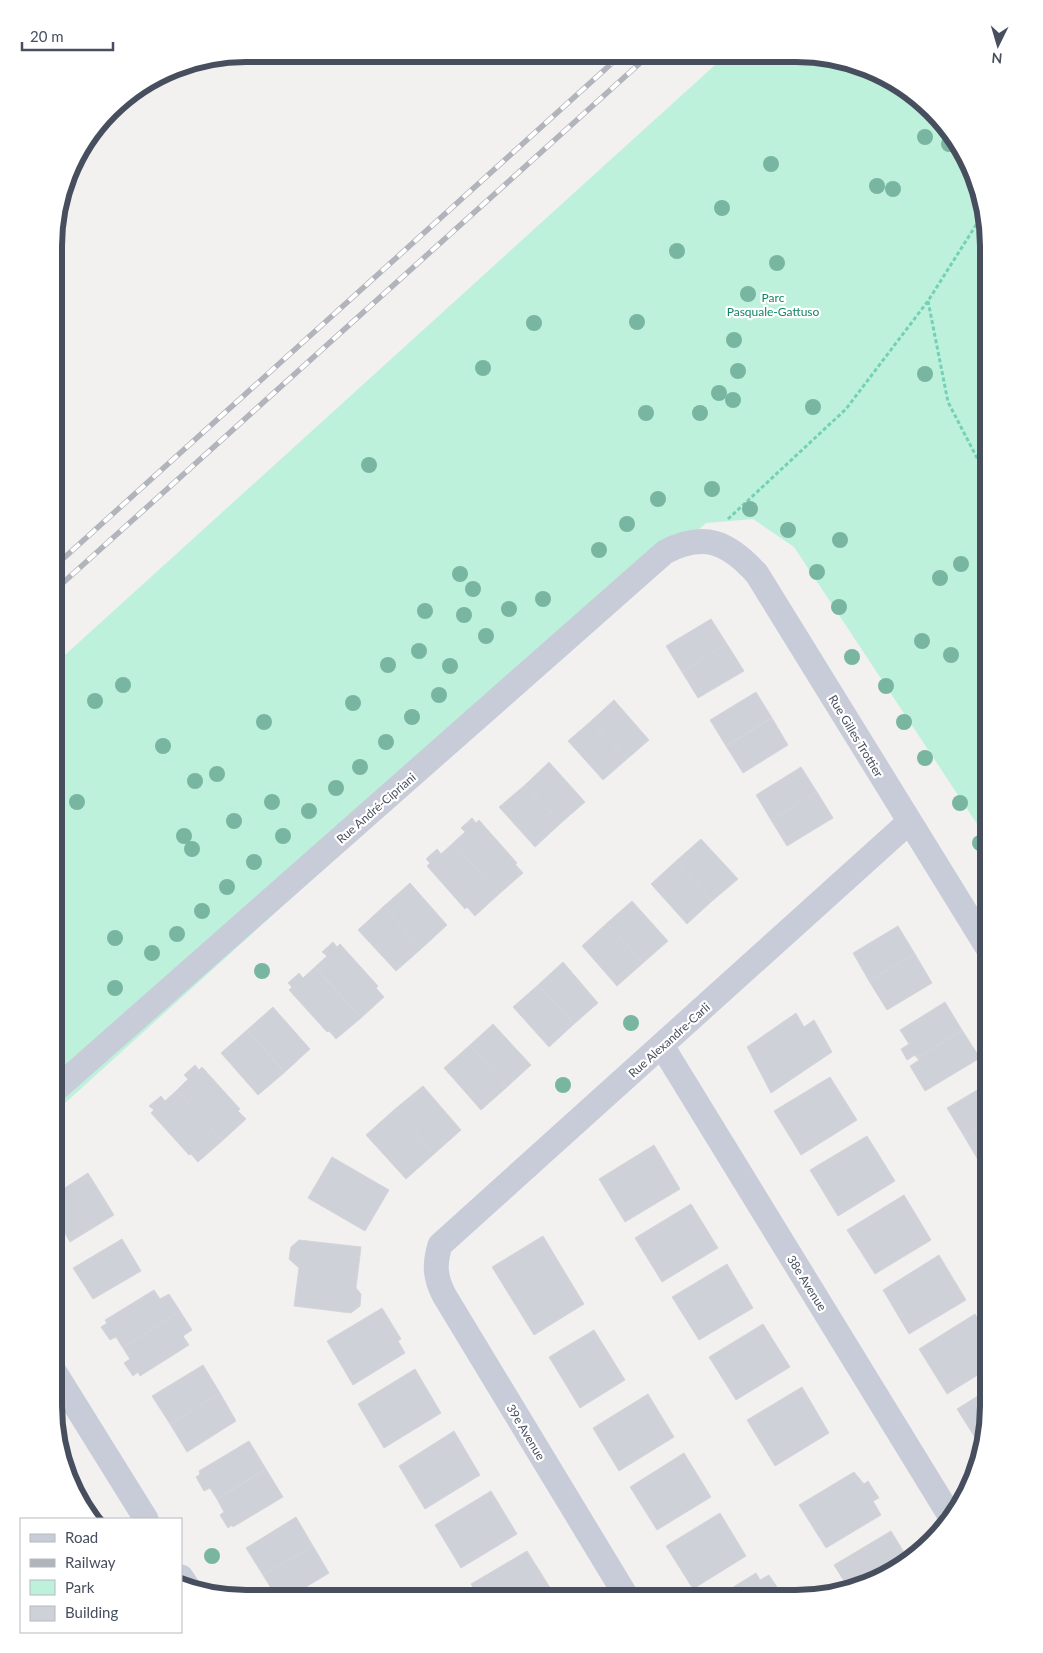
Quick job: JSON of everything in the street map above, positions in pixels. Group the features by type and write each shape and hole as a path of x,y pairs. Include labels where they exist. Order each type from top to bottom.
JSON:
{"street":[{"name":"Rue Gilles Trottier","path":"706,541 740,554 758,574 980,935"},
{"name":"Rue André-Cipriani","path":"62,1084 665,552 684,542 706,541"},
{"name":"Rue Alexandre-Carli","path":"435,1261 440,1245 453,1231 662,1046 910,822"},
{"name":"38e Avenue","path":"662,1046 948,1512"},
{"name":"39e Avenue","path":"435,1261 436,1279 444,1295 623,1590"},
{"path":"62,1384 145,1518"}],"path":[{"path":"706,541 846,409 928,301 979,221"},
{"path":"928,301 948,402 980,464"}],"green space":[{"name":"Parc Pasquale-Gattuso","path":"718,62 797,62 821,64 867,76 909,100 943,134 956,154 971,187 977,210 980,234 980,828 794,547 753,519 706,523 62,1106 62,658"}],"building":[{"path":"711,619 727,644 682,672 666,646"},
{"path":"727,644 744,671 698,698 682,672"},
{"path":"756,692 772,718 726,746 710,720"},
{"path":"614,700 649,740 627,759 591,721"},
{"path":"772,718 788,745 743,773 726,746"},
{"path":"591,721 627,759 603,780 568,741"},
{"path":"549,762 585,802 561,823 525,785"},
{"path":"801,767 817,792 771,820 756,795"},
{"path":"525,785 561,823 535,847 499,807"},
{"path":"817,792 833,818 787,846 771,820"},
{"path":"472,818 476,823 479,820 517,863 515,864 523,873 499,894 453,843 465,832 461,828"},
{"path":"701,839 738,879 712,901 676,861"},
{"path":"453,843 499,894 475,916 467,907 465,909 427,866 430,863 426,859 437,849 441,854"},
{"path":"676,861 712,901 687,924 651,884"},
{"path":"410,883 447,925 421,949 384,906"},
{"path":"632,901 668,941 643,963 607,923"},
{"path":"384,906 421,949 396,971 358,930"},
{"path":"607,923 643,963 617,986 582,946"},
{"path":"898,926 915,954 869,981 853,953"},
{"path":"333,942 337,947 340,944 378,986 376,988 384,997 361,1018 315,967 327,956 322,952"},
{"path":"915,954 932,983 887,1010 869,981"},
{"path":"563,962 598,1003 574,1024 538,985"},
{"path":"315,967 361,1018 336,1039 329,1031 327,1032 289,990 292,987 288,983 299,973 303,978"},
{"path":"538,985 574,1024 549,1047 513,1007"},
{"path":"945,1002 962,1030 917,1058 915,1055 907,1060 901,1049 909,1044 900,1030"},
{"path":"273,1007 310,1049 285,1072 247,1030"},
{"path":"796,1013 804,1027 814,1020 832,1052 771,1093 747,1047"},
{"path":"493,1024 531,1065 507,1087 470,1045"},
{"path":"247,1030 285,1072 258,1095 221,1053"},
{"path":"962,1030 980,1058 925,1091 910,1066 919,1060 917,1058"},
{"path":"470,1045 507,1087 481,1110 444,1068"},
{"path":"195,1065 199,1070 202,1067 240,1109 238,1111 246,1119 222,1141 177,1090 188,1079 184,1075"},
{"path":"830,1077 857,1120 801,1155 774,1111"},
{"path":"423,1086 461,1130 434,1154 395,1109"},
{"path":"980,1088 980,1126 964,1136 947,1108"},
{"path":"177,1090 222,1141 198,1162 191,1154 189,1155 151,1113 154,1110 149,1106 161,1096 165,1101"},
{"path":"395,1109 434,1154 406,1179 366,1135"},
{"path":"980,1126 980,1163 964,1136"},
{"path":"867,1136 895,1181 838,1216 810,1170"},
{"path":"654,1145 680,1189 625,1222 599,1179"},
{"path":"332,1157 389,1190 365,1231 308,1198"},
{"path":"88,1173 114,1215 70,1242 62,1228 62,1190"},
{"path":"904,1195 931,1240 875,1274 847,1230"},
{"path":"691,1204 718,1248 662,1282 635,1238"},
{"path":"543,1236 584,1304 534,1335 492,1267"},
{"path":"122,1239 141,1271 93,1299 73,1268"},
{"path":"299,1240 361,1247 356,1288 361,1294 360,1306 351,1313 294,1306 299,1268 289,1259 291,1247"},
{"path":"939,1255 966,1300 909,1334 883,1290"},
{"path":"727,1264 753,1308 699,1340 672,1297"},
{"path":"154,1290 160,1299 169,1294 180,1311 123,1348 116,1337 110,1340 101,1327 107,1323 105,1320"},
{"path":"382,1308 401,1339 398,1341 405,1353 353,1385 327,1341"},
{"path":"180,1311 192,1330 183,1336 189,1345 140,1376 138,1372 133,1376 124,1363 130,1359 123,1348"},
{"path":"975,1314 980,1322 980,1374 947,1394 919,1349"},
{"path":"763,1324 790,1367 736,1400 709,1357"},
{"path":"594,1330 625,1380 580,1408 549,1357"},
{"path":"203,1365 220,1393 170,1424 152,1396"},
{"path":"415,1369 441,1413 384,1448 358,1404"},
{"path":"802,1387 829,1433 775,1466 747,1420"},
{"path":"220,1393 236,1421 187,1452 170,1424"},
{"path":"648,1394 674,1437 619,1471 593,1428"},
{"path":"980,1395 977,1441 957,1409"},
{"path":"454,1431 480,1475 425,1509 399,1466"},
{"path":"249,1441 266,1469 217,1499 210,1488 204,1491 196,1477 200,1474 199,1471"},
{"path":"684,1453 711,1497 657,1530 630,1487"},
{"path":"266,1469 283,1497 233,1527 232,1525 228,1528 220,1515 224,1512 217,1499"},
{"path":"854,1472 864,1484 868,1481 879,1498 873,1501 881,1515 826,1548 799,1505"},
{"path":"491,1491 517,1534 461,1568 435,1525"},
{"path":"720,1513 746,1556 693,1589 666,1546"},
{"path":"296,1517 313,1546 263,1575 246,1548"},
{"path":"891,1531 906,1555 878,1572 846,1584 834,1565"},
{"path":"313,1546 329,1573 301,1590 272,1590 263,1575"},
{"path":"527,1551 551,1590 475,1590 471,1584"},
{"path":"756,1573 760,1580 769,1575 779,1590 729,1590"}],"railway":[{"path":"62,560 613,62"},
{"path":"62,584 641,62"}]}
